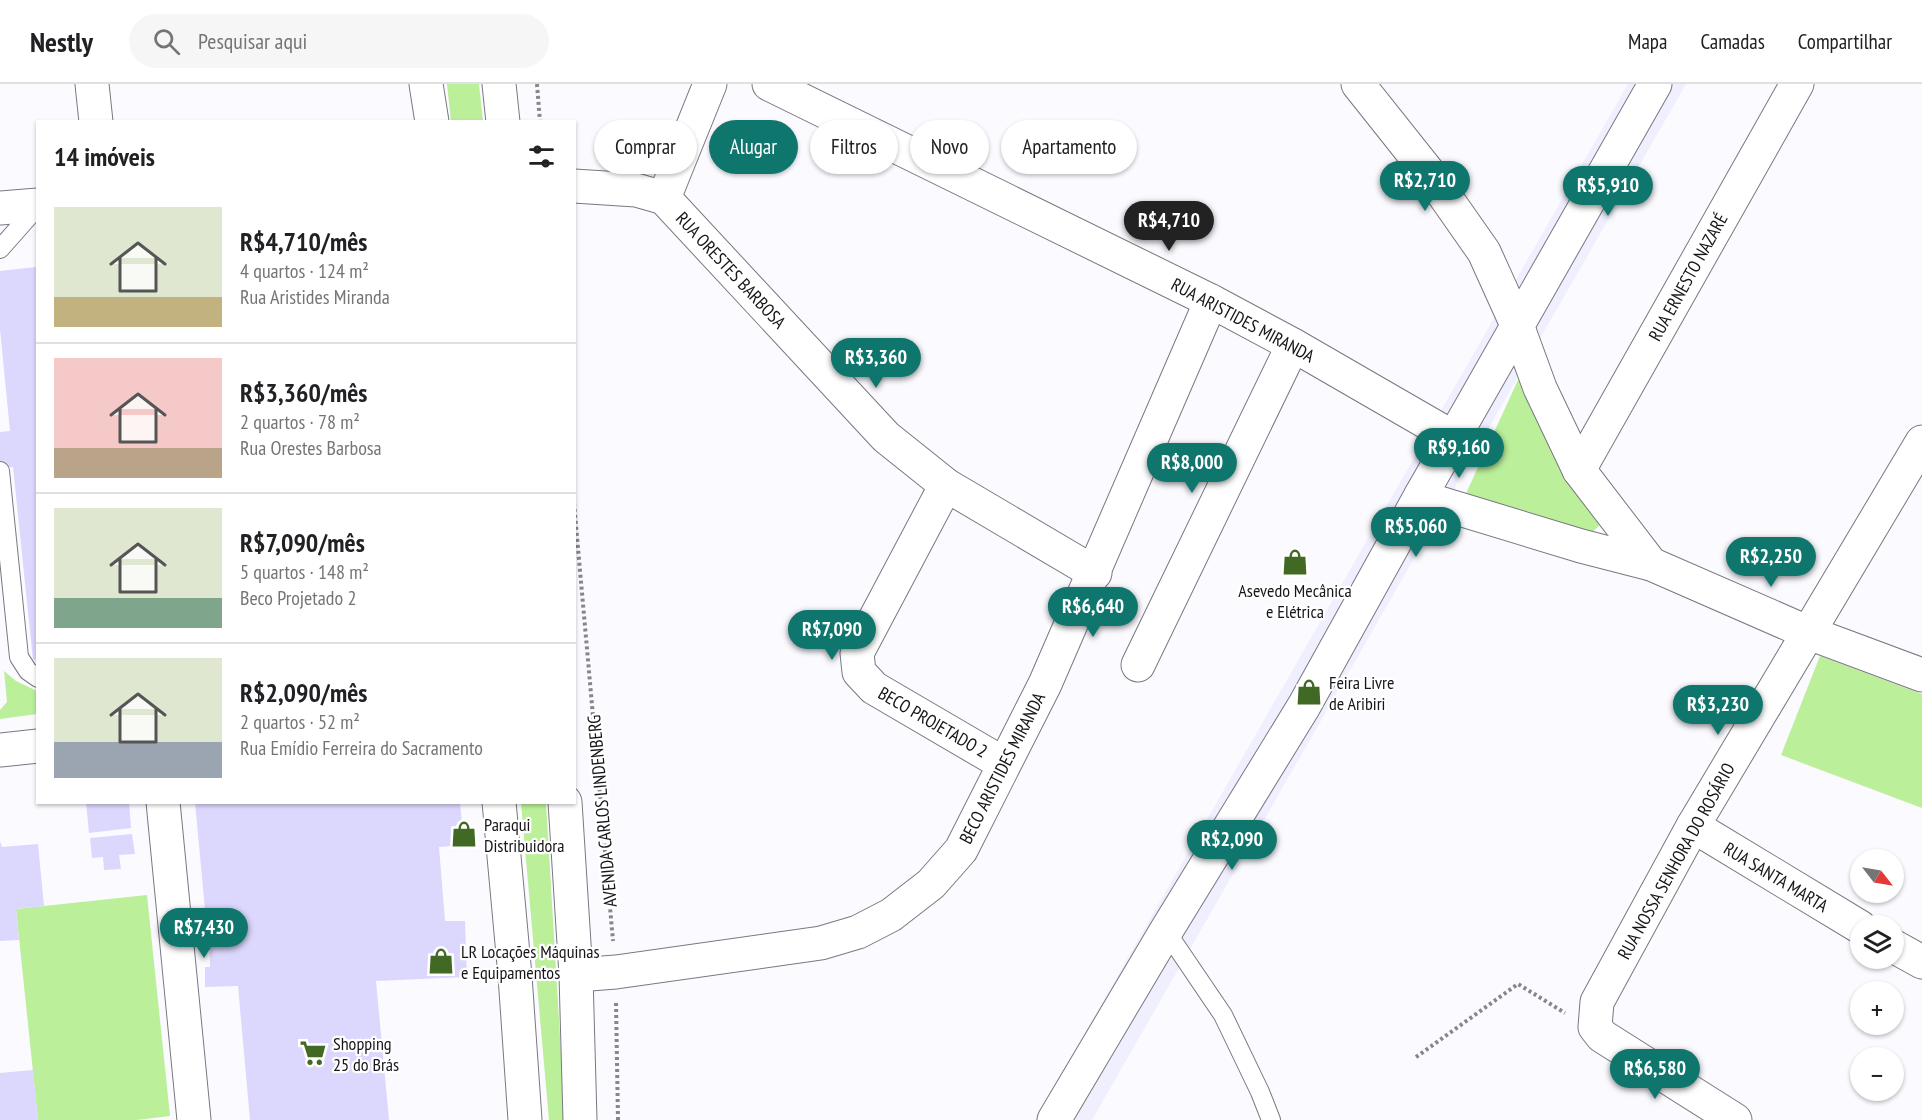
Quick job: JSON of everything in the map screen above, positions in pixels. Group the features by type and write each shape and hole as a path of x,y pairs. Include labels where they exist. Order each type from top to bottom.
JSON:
{"street":[{"path":"92,84 96,120"},
{"path":"426,84 432,120"},
{"path":"499,84 503,120"},
{"path":"664,198 710,84"},
{"name":"RUA ARISTIDES MIRANDA","path":"768,84 1211,301 1293,345 1454,438"},
{"path":"1358,84 1428,172 1484,252 1518,326 1540,388 1579,470 1651,564"},
{"path":"1054,1120 1166,931 1304,706 1421,495 1655,84"},
{"name":"RUA ERNESTO NAZARÉ","path":"1579,470 1797,84"},
{"name":"RUA ORESTES BARBOSA","path":"576,186 636,190 664,198 886,437 946,485 1095,573"},
{"path":"0,208 36,205"},
{"name":"BECO ARISTIDES MIRANDA","path":"576,975 616,972 821,943 858,932 891,915 931,884 961,850 1045,684 1211,301"},
{"path":"1137,665 1293,345"},
{"name":"RUA NOSSA SENHORA DO ROSÁRIO","path":"1602,1036 1595,1027 1597,1002 1693,826 1922,442"},
{"name":"BECO PROJETADO 2","path":"946,485 857,653 858,672 874,688 1004,764"},
{"path":"1421,495 1433,501 1581,546 1651,564 1809,633 1922,675"},
{"path":"1581,546 1596,545 1605,538 1609,528 1607,509"},
{"path":"0,750 36,746"},
{"path":"163,804 194,1120"},
{"path":"499,804 525,1120"},
{"name":"AVENIDA CARLOS LINDENBERG","path":"565,804 576,975 580,1120"},
{"name":"RUA SANTA MARTA","path":"1693,826 1850,921"},
{"path":"1904,952 1922,962"},
{"path":"1602,1036 1698,1111 1735,1120"}],"lane":[{"path":"0,249 36,207"},
{"path":"0,471 19,657 28,671 36,677"},
{"path":"1166,931 1223,1015 1271,1120"}],"path":[{"path":"537,84 540,120"},
{"name":"AVENIDA CARLOS LINDENBERG","path":"576,525 616,972 618,1120"},
{"path":"1416,1058 1518,984 1602,1036"}],"shaded area":[{"name":"Feira Livre de Aribiri","path":"1628,84 1686,84 1092,1120 1035,1120"}],"green space":[{"path":"447,84 479,84 483,120 451,120"},
{"path":"1523,369 1604,521 1585,539 1463,500"},
{"path":"1820,656 1922,694 1922,808 1781,755"},
{"path":"4,671 16,681 36,691 36,714 0,719 0,710 7,702"},
{"path":"521,804 546,804 565,1120 549,1120"},
{"path":"147,895 170,1116 136,1120 38,1120 16,909"}],"building":[{"path":"36,267 36,659 33,660 13,467 0,469 0,432 10,431 0,329 0,271"},
{"path":"86,804 129,804 131,828 89,833"},
{"path":"195,804 460,804 464,845 439,847 445,921 465,921 467,977 376,981 389,1120 250,1120 238,986 205,987 205,967 210,967 209,930 207,931"},
{"path":"132,834 135,854 119,855 121,869 104,870 103,857 92,858 90,838"},
{"path":"0,841 2,847 38,844 44,906 16,909 19,940 0,941"},
{"path":"33,1070 38,1120 0,1120 0,1073"}],"place":[{"name":"Asevedo Mecânica e Elétrica","path":"1295,562"},
{"name":"Feira Livre de Aribiri","path":"1309,692"},
{"name":"Paraqui Distribuidora","path":"464,834"},
{"name":"LR Locações Máquinas e Equipamentos","path":"441,961"},
{"name":"Shopping 25 do Brás","path":"313,1053"}]}
